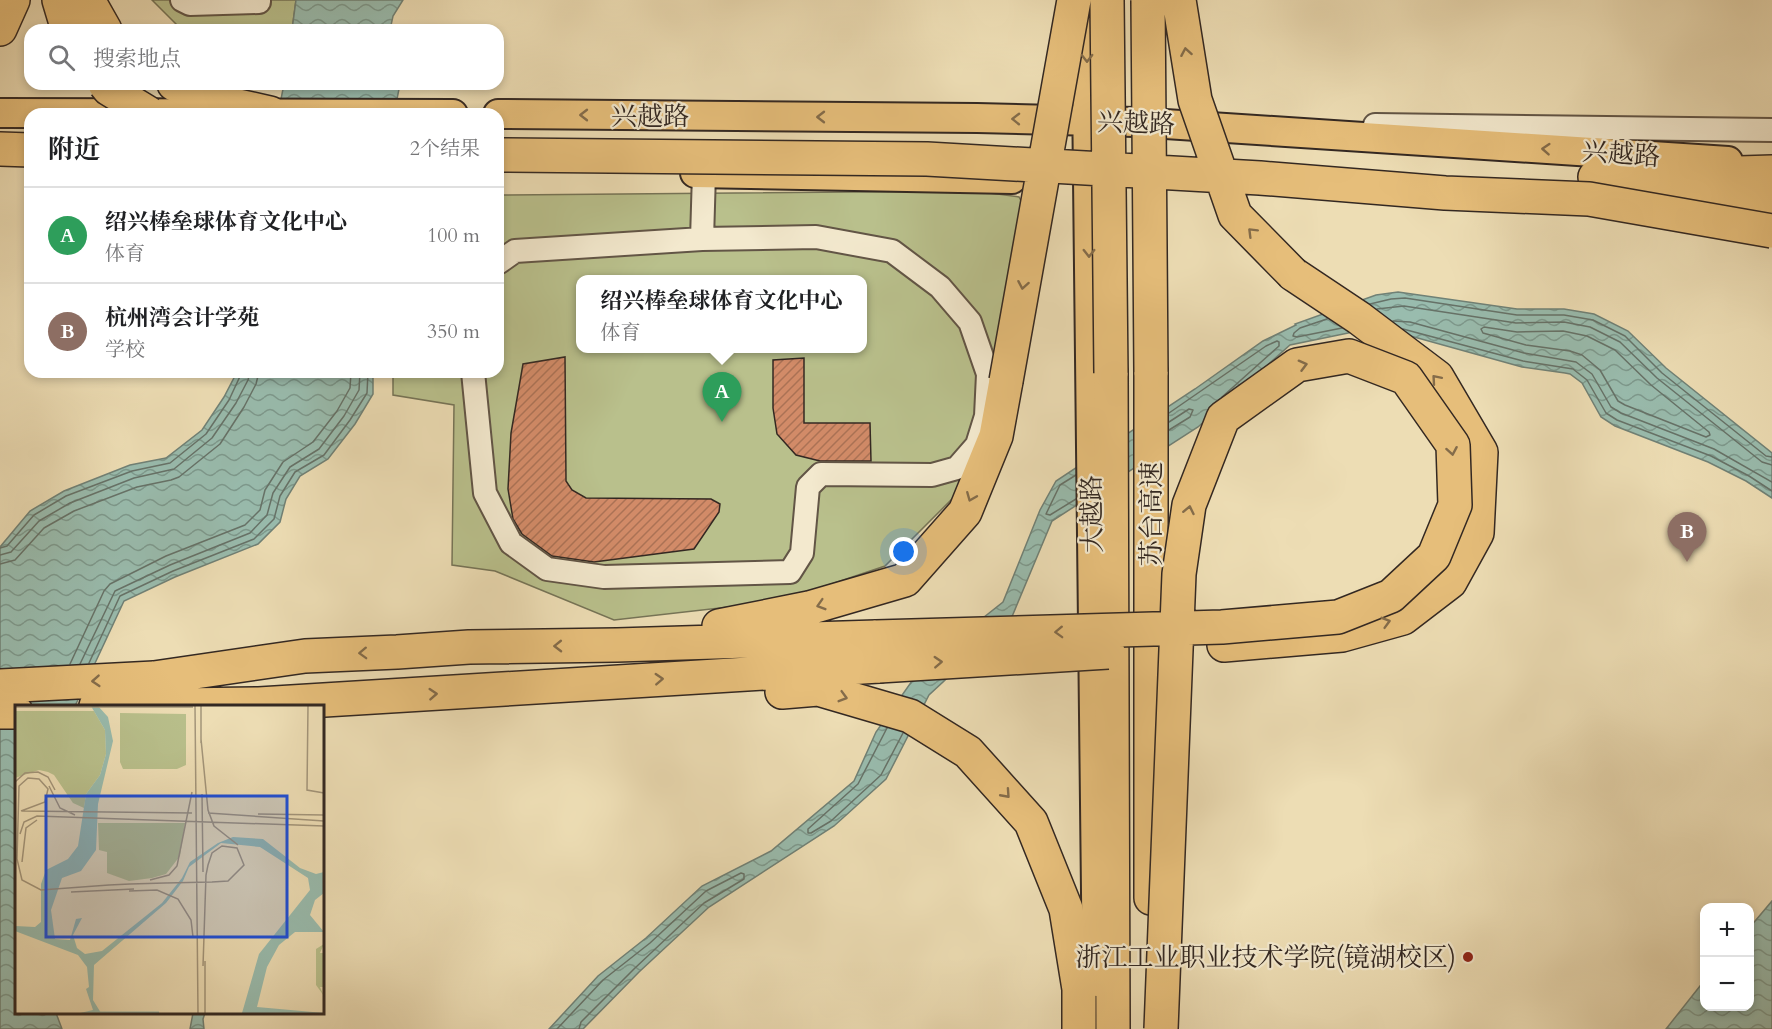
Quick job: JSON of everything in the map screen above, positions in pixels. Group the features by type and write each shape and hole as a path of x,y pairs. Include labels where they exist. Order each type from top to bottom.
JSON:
{"highway":[{"path":"0,29 13,0"},
{"path":"59,0 66,24"},
{"path":"88,0 102,24"},
{"path":"617,645 809,608 905,580 965,512 996,436 1074,0"},
{"name":"苏台高速","path":"1107,0 1113,1029"},
{"name":"苏台高速","path":"1148,0 1151,222 1152,1029"},
{"path":"184,705 259,704 1224,645 1342,635 1402,618 1450,582 1477,533 1481,452 1437,377 1359,318 1293,274 1235,214 1195,100 1179,0"},
{"path":"111,90 140,108"},
{"path":"186,90 202,98 247,108"},
{"path":"504,138 928,142 1387,168 1772,205"},
{"path":"504,155 927,159 1260,178 1445,193 1772,185"},
{"path":"1592,188 1772,172"},
{"path":"1592,188 1772,231"},
{"path":"0,686 154,678 305,656 469,647 617,645 1174,628 1186,628 1198,628 1338,617 1391,596 1434,556 1455,505 1453,445 1406,378 1349,356 1297,365 1223,418 1188,505 1179,574 1177,622 1177,634 1169,813 1161,1029"},
{"path":"580,684 633,704 818,689 910,716 968,752 1031,822 1066,909 1079,988 1079,1029"}],"main road":[{"name":"大越路","path":"1086,0 1097,1029"},
{"path":"1159,0 1167,1029"},
{"path":"0,113 24,113"},
{"name":"兴越路","path":"504,114 1160,123 1772,164"},
{"path":"504,169 1161,184 1772,220"}],"street":[{"path":"182,0 190,4 259,2 259,0"},
{"path":"1160,123 1772,130"},
{"path":"702,239 704,173"},
{"path":"474,378 485,493 511,543 547,569 604,577 790,572 801,553 808,487 820,474 932,475 957,468 977,445 987,416 988,374 970,322 940,287 892,251 816,237 702,239 573,246 515,252 504,259"}],"green space":[{"path":"152,0 296,0 293,24 176,24"},
{"path":"975,191 1019,197 1026,210 1017,285 963,488 885,566 781,601 614,620 495,571 452,565 454,405 393,395 393,378 504,378 504,195"}],"water":[{"path":"296,0 403,0 393,16 391,24 293,24"},
{"path":"283,90 399,90 395,108 279,108"},
{"path":"1398,292 1517,309 1564,309 1594,314 1628,331 1666,368 1772,453 1772,498 1746,481 1708,462 1615,426 1601,417 1582,383 1570,374 1522,367 1407,335 1353,332 1290,345 1198,427 1052,521 1011,619 929,695 886,779 834,826 709,907 639,972 583,1029 549,1029 598,976 646,938 702,886 771,851 854,781 876,732 912,681 1003,602 1040,510 1056,481 1263,341 1295,324 1376,295"},
{"path":"234,378 373,378 373,394 355,424 328,459 300,476 286,499 280,522 258,544 175,577 124,601 75,705 15,705 15,1014 56,1014 62,1029 0,1029 0,547 30,511 64,491 130,465 166,458 202,430"},
{"path":"1772,901 1772,1029 1666,1029 1700,986 1700,1011 1754,1011 1754,922"},
{"path":"193,1014 205,1014 204,1029 190,1029"}],"building":[{"path":"565,357 566,481 572,490 586,498 711,499 720,504 719,512 694,549 594,562 552,556 522,534 513,519 508,489 511,433 523,364"},
{"path":"804,358 804,423 870,423 871,461 820,461 796,455 777,434 773,408 773,360"}],"place":[{"name":"绍兴棒垒球体育文化中心","path":"722,422"},
{"name":"杭州湾会计学苑","path":"1687,562"},
{"name":"浙江工业职业技术学院(镜湖校区)","path":"1468,957"}]}
